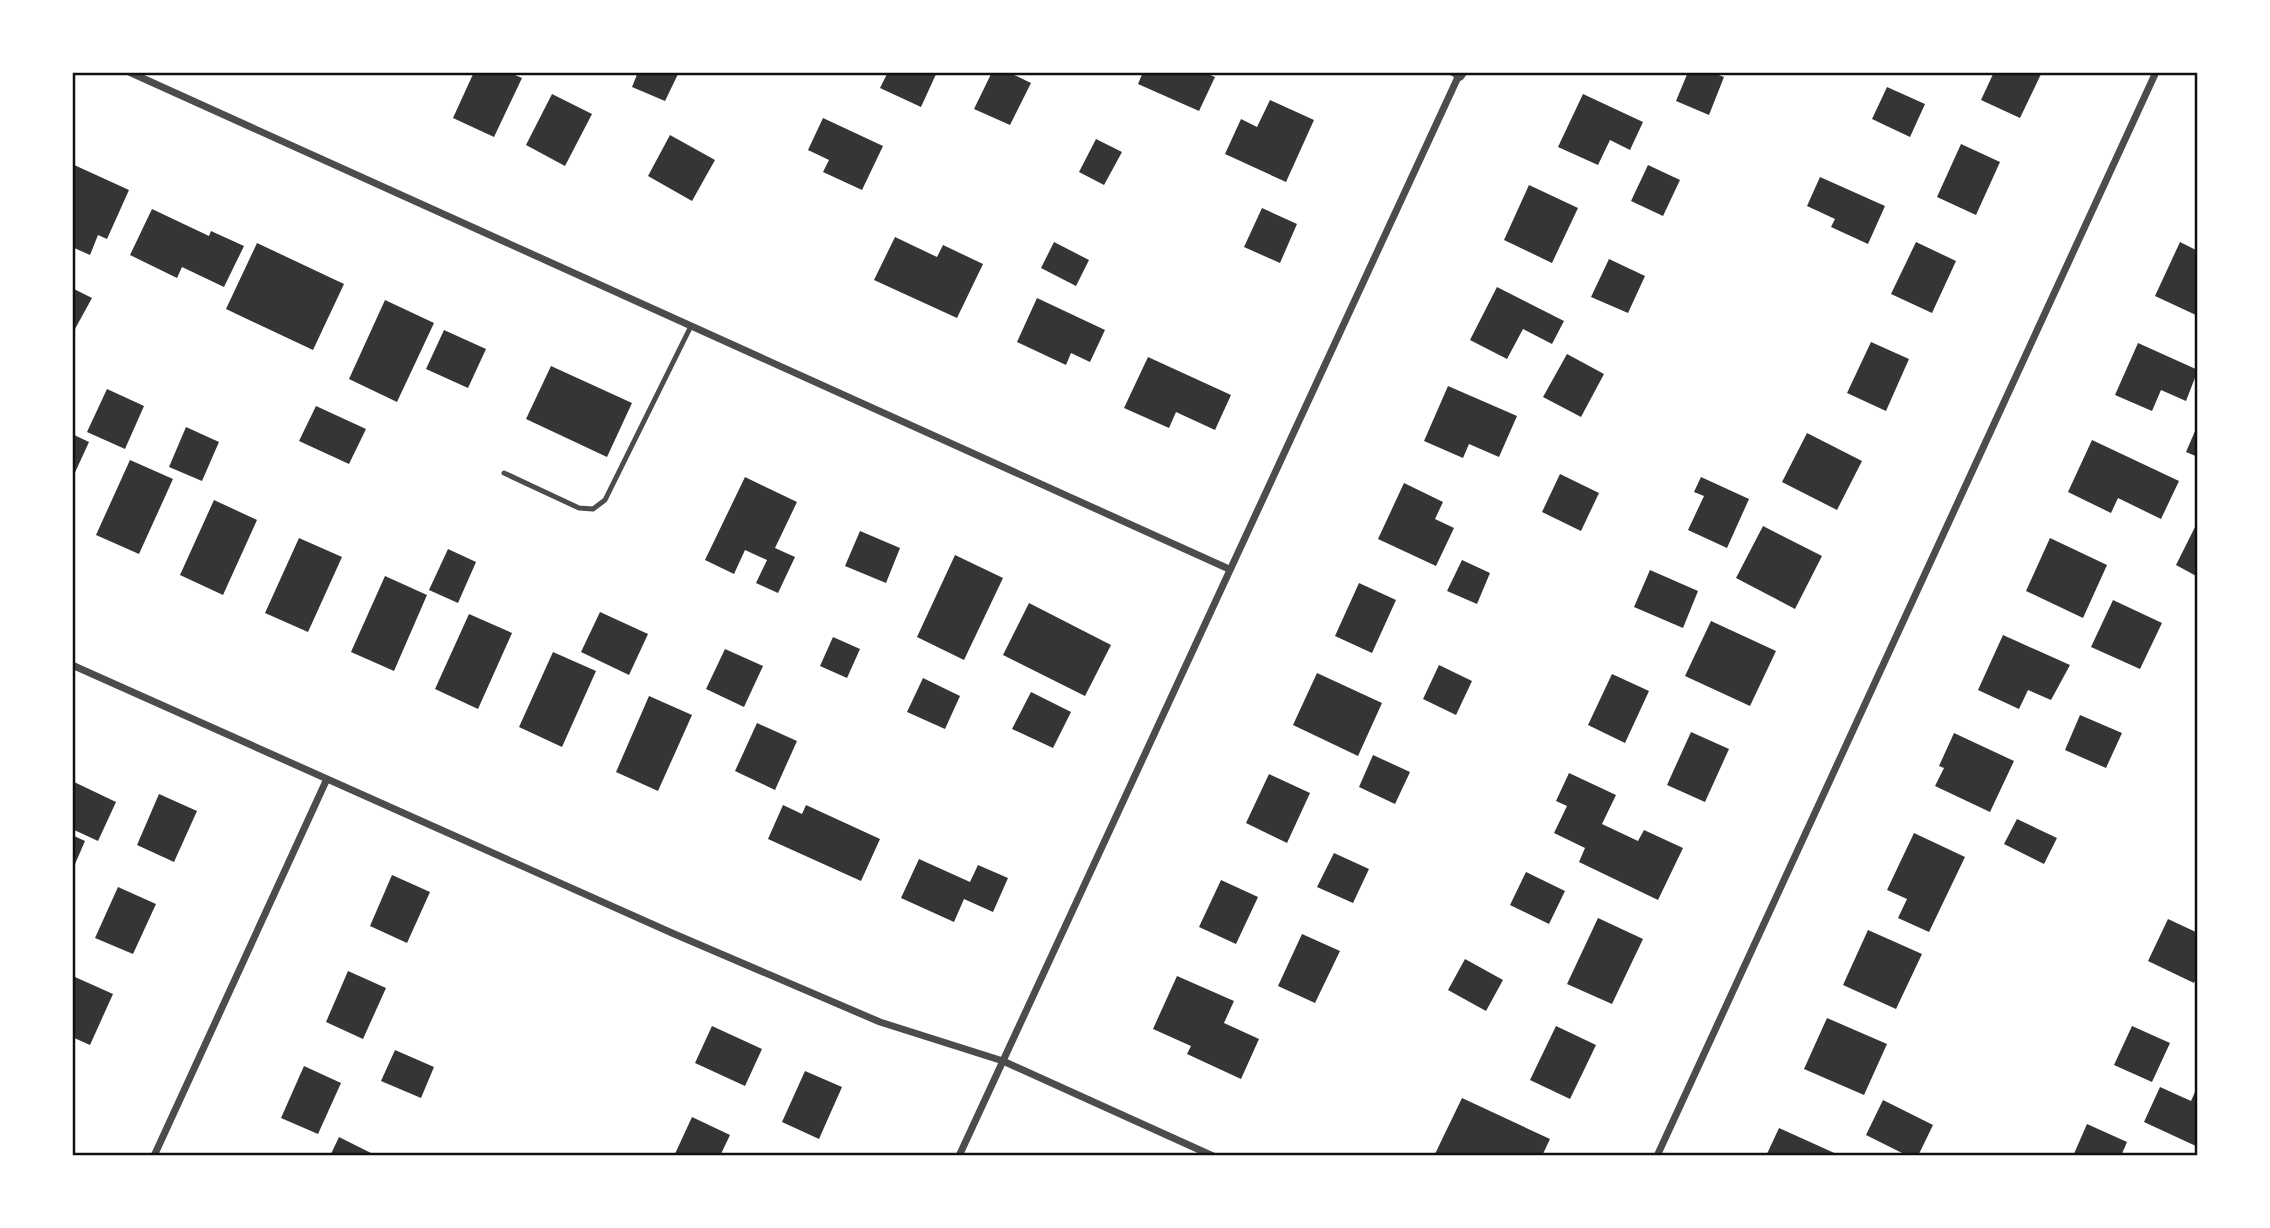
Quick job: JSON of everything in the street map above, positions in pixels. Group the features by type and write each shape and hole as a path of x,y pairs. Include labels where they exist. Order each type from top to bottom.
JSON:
{"street":[{"path":"129,72 1229,569"},
{"path":"1657,1156 2156,72"},
{"path":"959,1156 1457,73"},
{"path":"72,665 326,781 880,1022 1003,1061 1213,1156"},
{"path":"154,1156 326,781"}],"lane":[{"path":"504,473 579,508 593,509 606,499 691,326"}],"building":[{"path":"474,72 508,72 522,78 494,137 453,118"},
{"path":"638,72 679,72 665,101 632,87"},
{"path":"888,72 937,72 921,107 880,88"},
{"path":"992,72 1008,72 1031,83 1010,125 974,109"},
{"path":"1143,72 1203,72 1215,77 1199,111 1138,84"},
{"path":"1688,72 1711,72 1724,77 1709,115 1676,101"},
{"path":"1994,72 2042,72 2020,118 1981,100"},
{"path":"1887,87 1925,104 1910,137 1872,119"},
{"path":"552,94 592,114 565,166 526,145"},
{"path":"1583,94 1643,122 1630,150 1610,140 1598,165 1558,147"},
{"path":"1270,100 1314,120 1286,182 1225,154 1241,119 1257,127"},
{"path":"823,118 883,146 862,190 823,172 829,160 808,150"},
{"path":"670,135 715,160 692,201 648,176"},
{"path":"1096,139 1122,152 1104,185 1079,172"},
{"path":"1961,144 2000,162 1976,215 1937,197"},
{"path":"72,164 129,190 107,239 98,235 90,255 72,247"},
{"path":"1648,165 1680,180 1663,216 1631,201"},
{"path":"1820,177 1885,206 1868,244 1831,227 1835,219 1807,206"},
{"path":"1529,185 1578,208 1552,263 1504,240"},
{"path":"1262,208 1297,224 1280,263 1244,247"},
{"path":"152,209 209,236 211,231 244,246 224,287 182,267 177,278 130,255"},
{"path":"895,237 937,257 943,245 983,264 957,318 874,280"},
{"path":"1054,242 1089,260 1076,286 1041,268"},
{"path":"1916,242 1956,261 1932,313 1891,294"},
{"path":"2180,242 2198,251 2198,316 2155,296"},
{"path":"257,243 344,284 313,350 226,309"},
{"path":"1609,259 1645,276 1628,313 1591,297"},
{"path":"1497,287 1564,321 1552,344 1523,329 1507,359 1470,340"},
{"path":"72,288 92,298 75,329 72,327"},
{"path":"1037,298 1105,330 1090,362 1071,353 1066,365 1017,342"},
{"path":"385,300 434,323 397,402 349,379"},
{"path":"444,330 486,349 468,388 426,369"},
{"path":"1871,342 1909,359 1886,411 1847,393"},
{"path":"2138,343 2198,370 2186,401 2161,390 2152,411 2115,395"},
{"path":"1567,354 1604,374 1581,417 1543,397"},
{"path":"1148,357 1231,395 1215,430 1176,412 1169,428 1124,408"},
{"path":"551,366 632,403 607,457 526,419"},
{"path":"1448,386 1517,416 1499,457 1469,444 1463,458 1424,441"},
{"path":"107,389 144,406 125,449 87,432"},
{"path":"316,406 366,429 349,464 299,441"},
{"path":"2198,424 2198,457 2186,452"},
{"path":"186,427 219,442 202,481 169,467"},
{"path":"1807,433 1862,461 1837,510 1782,482"},
{"path":"72,434 89,442 72,479"},
{"path":"2092,440 2179,481 2161,519 2118,498 2111,513 2068,492"},
{"path":"130,460 173,479 139,554 96,535"},
{"path":"1560,474 1599,493 1581,531 1542,512"},
{"path":"745,477 797,502 775,548 795,557 778,593 756,583 767,560 745,550 734,574 705,560"},
{"path":"1701,477 1749,499 1727,548 1688,530 1704,496 1694,492"},
{"path":"1404,483 1443,502 1435,519 1454,528 1436,566 1378,539"},
{"path":"214,500 257,520 223,595 180,575"},
{"path":"2196,525 2198,526 2198,577 2176,565"},
{"path":"1763,526 1822,556 1795,609 1736,578"},
{"path":"860,531 900,548 886,583 845,566"},
{"path":"299,538 342,557 308,632 265,613"},
{"path":"2050,538 2107,565 2083,618 2026,591"},
{"path":"448,549 476,562 458,603 429,590"},
{"path":"955,555 1003,578 964,660 917,637"},
{"path":"1462,560 1490,573 1477,604 1447,591"},
{"path":"1650,570 1698,591 1683,628 1634,607"},
{"path":"385,576 427,595 394,671 351,652"},
{"path":"1359,583 1396,600 1372,653 1335,636"},
{"path":"2113,600 2162,623 2140,669 2091,647"},
{"path":"1029,603 1111,645 1085,696 1003,655"},
{"path":"600,612 648,634 629,675 581,652"},
{"path":"469,614 512,633 478,709 435,689"},
{"path":"1711,621 1776,651 1750,706 1685,676"},
{"path":"2003,635 2070,665 2051,700 2028,690 2019,709 1978,690"},
{"path":"833,637 860,649 847,678 820,666"},
{"path":"725,649 763,666 744,707 706,689"},
{"path":"553,652 596,671 562,747 519,727"},
{"path":"1439,665 1472,681 1456,715 1423,699"},
{"path":"1317,673 1382,703 1358,756 1293,725"},
{"path":"1612,674 1649,691 1625,743 1588,725"},
{"path":"923,678 960,696 945,729 907,712"},
{"path":"1031,692 1071,712 1053,748 1012,729"},
{"path":"649,696 692,715 658,791 616,772"},
{"path":"2080,715 2122,733 2106,768 2065,750"},
{"path":"757,723 797,741 775,790 735,771"},
{"path":"1691,732 1729,749 1705,802 1667,785"},
{"path":"1954,733 2014,761 1990,812 1935,786 1944,768 1939,766"},
{"path":"1373,755 1410,772 1395,804 1359,787"},
{"path":"1569,773 1616,795 1602,824 1638,841 1644,830 1683,848 1658,900 1579,862 1585,848 1554,833 1567,806 1556,801"},
{"path":"1269,774 1310,793 1287,843 1246,823"},
{"path":"72,781 116,802 98,841 72,829"},
{"path":"159,794 197,811 174,862 137,845"},
{"path":"783,805 802,814 806,805 880,839 861,881 768,839"},
{"path":"2017,819 2057,838 2044,864 2004,844"},
{"path":"1914,833 1965,857 1929,932 1898,918 1907,899 1887,890"},
{"path":"72,835 85,841 72,871"},
{"path":"1334,853 1369,869 1353,903 1317,887"},
{"path":"919,859 970,882 978,865 1008,878 993,912 964,899 954,922 901,898"},
{"path":"1526,872 1565,891 1549,924 1510,905"},
{"path":"392,875 430,892 407,943 370,926"},
{"path":"1221,880 1258,897 1236,944 1199,927"},
{"path":"118,887 156,904 133,954 95,938"},
{"path":"1598,918 1643,939 1612,1004 1567,984"},
{"path":"2168,919 2198,933 2198,973 2194,983 2148,961"},
{"path":"1868,930 1922,954 1896,1009 1843,985"},
{"path":"1302,934 1340,951 1315,1003 1278,986"},
{"path":"1465,959 1503,980 1486,1011 1448,990"},
{"path":"348,971 386,988 363,1039 326,1022"},
{"path":"1177,976 1234,1001 1224,1023 1259,1039 1241,1079 1187,1054 1191,1046 1153,1029"},
{"path":"75,977 113,994 90,1045 72,1037 72,985"},
{"path":"1827,1018 1887,1044 1864,1095 1804,1069"},
{"path":"712,1026 762,1049 745,1086 695,1063"},
{"path":"1556,1026 1596,1045 1570,1099 1530,1080"},
{"path":"2132,1026 2170,1043 2152,1082 2114,1065"},
{"path":"395,1050 434,1067 421,1098 381,1081"},
{"path":"304,1066 341,1083 318,1134 281,1118"},
{"path":"805,1071 842,1087 819,1139 782,1122"},
{"path":"2198,1085 2198,1147 2144,1122 2160,1087 2191,1101"},
{"path":"1462,1098 1550,1139 1542,1156 1434,1156"},
{"path":"1883,1100 1933,1125 1918,1156 1908,1156 1866,1135"},
{"path":"692,1117 730,1135 720,1156 674,1156"},
{"path":"2087,1124 2127,1142 2121,1156 2073,1156"},
{"path":"1779,1128 1841,1156 1766,1156"},
{"path":"339,1137 377,1156 330,1156"}]}
